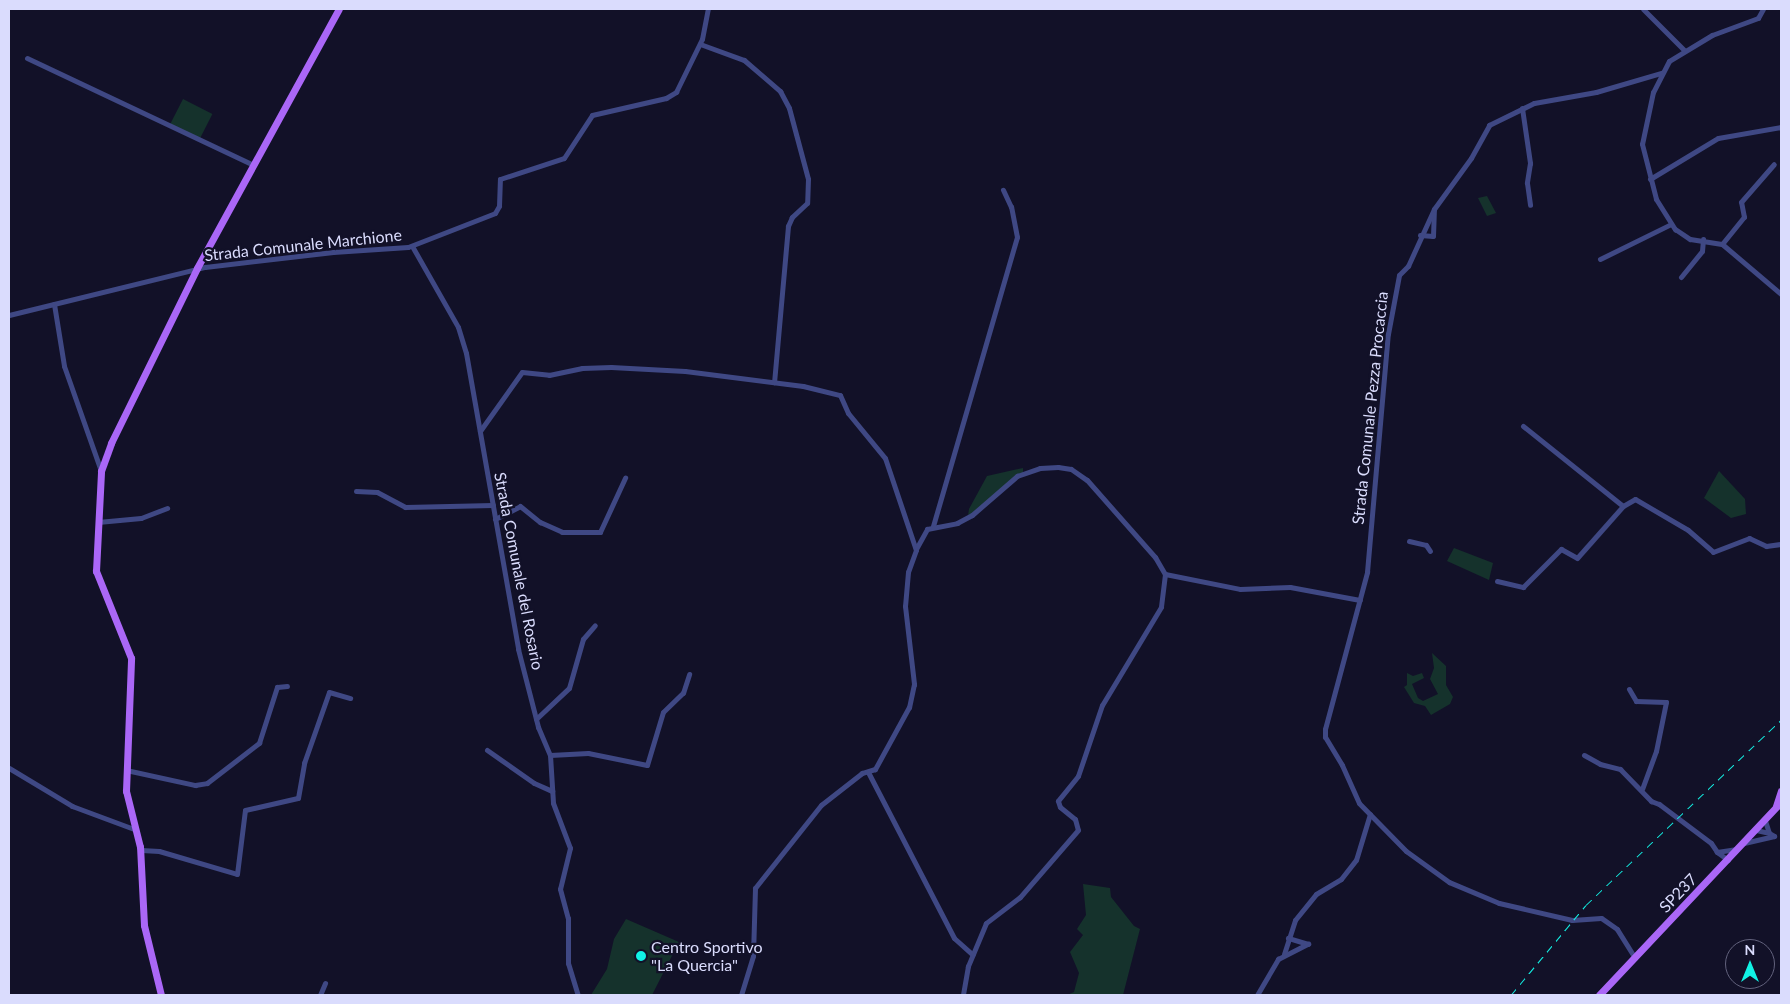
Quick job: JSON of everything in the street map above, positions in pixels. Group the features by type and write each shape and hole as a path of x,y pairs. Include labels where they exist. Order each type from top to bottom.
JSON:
{"main road":[{"path":"162,995 144,925 141,850 134,829 125,769 132,666 128,649 96,571 101,472 106,452 197,268 339,9"},
{"path":"1775,809 1781,791"},
{"name":"SP237","path":"1599,995 1729,861 1781,802"}],"street":[{"path":"708,9 700,44 744,60 780,91 789,108 808,179 807,203 792,217 788,226 778,313 774,382"},
{"path":"1642,9 1684,50"},
{"path":"1764,9 1758,18 1712,34 1674,57 1661,73 1652,92 1641,138 1650,178 1662,210 1671,224 1684,236 1722,244 1781,294"},
{"name":"Strada Comunale Marchione","path":"9,315 197,268 412,246 495,213 499,206 500,179 564,158 592,114 673,95 700,44"},
{"path":"27,58 253,165"},
{"name":"Strada Comunale Pezza Procaccia","path":"1635,958 1617,929 1601,918 1572,920 1498,903 1448,882 1406,852 1359,803 1342,764 1325,737 1367,572 1394,287 1408,266 1420,235 1434,209 1471,158 1489,125 1522,108 1661,73"},
{"path":"1522,108 1530,163 1527,183 1530,204"},
{"path":"1650,178 1718,138 1781,127"},
{"path":"1722,244 1744,217 1740,202 1774,164"},
{"path":"933,526 1017,238 1011,208 1003,190"},
{"path":"1420,235 1433,236 1434,209"},
{"path":"1600,258 1671,224"},
{"path":"1681,277 1702,251 1703,239"},
{"name":"Strada Comunale del Rosario","path":"412,246 458,327 466,353 518,649 536,719 550,755 553,803 570,848 560,889 568,918 568,963 578,995"},
{"path":"54,304 64,366 101,472"},
{"path":"480,431 522,372 549,375 582,368 617,367 706,372 810,387 842,398 848,413 885,458 916,550"},
{"path":"1523,426 1623,506"},
{"path":"741,995 753,956 755,888 821,805 865,772 879,764 901,724 914,684 905,606 907,576 916,550 927,529 933,526 957,523 972,515 1024,473 1040,468 1066,468 1082,476 1113,507 1165,574 1240,589 1290,587 1360,600"},
{"path":"495,519 520,506 562,532 600,532 625,478"},
{"path":"356,491 377,492 405,508 493,505"},
{"path":"1497,581 1523,586 1561,549 1578,558 1623,506 1635,499 1688,530 1713,552 1748,538 1766,546 1781,544"},
{"path":"98,522 141,518 167,508"},
{"path":"1409,541 1426,545 1430,551"},
{"path":"1548,562 1552,567"},
{"path":"963,995 972,955 991,917 1020,897 1078,830 1075,818 1060,807 1058,801 1078,776 1102,705 1161,607 1165,574"},
{"path":"536,719 569,688 584,635 595,625"},
{"path":"550,755 598,754 647,765 663,712 683,693 689,674"},
{"path":"125,769 195,785 207,783 259,744 277,688 287,686"},
{"path":"1630,689 1636,701 1666,702 1656,751 1642,789"},
{"path":"141,850 159,851 237,874 245,810 298,798 304,763 328,692 350,698"},
{"path":"487,750 534,784 552,791"},
{"path":"1584,756 1600,764 1620,769 1642,789 1651,801 1659,804 1711,844 1717,852 1729,861"},
{"path":"9,768 72,806 134,829"},
{"path":"865,772 954,938 972,955"},
{"path":"1284,954 1295,920 1316,894 1341,879 1356,860 1370,814"},
{"path":"1765,821 1769,835"},
{"path":"1755,831 1781,836"},
{"path":"1717,852 1742,846 1769,835"},
{"path":"1257,995 1271,967 1284,954 1308,944 1288,938"},
{"path":"320,995 325,983"}],"green space":[{"path":"183,99 212,114 199,141 169,126"},
{"path":"1487,196 1496,213 1487,216 1478,198"},
{"path":"1023,468 1023,473 968,516 969,509 987,476"},
{"path":"1719,471 1745,499 1746,514 1731,518 1704,498"},
{"path":"1454,548 1493,563 1489,580 1447,561"},
{"path":"1432,653 1446,666 1446,685 1453,697 1450,704 1431,715 1425,706 1414,703 1404,687 1407,685 1407,673 1413,676 1422,673 1424,678 1412,684 1418,698 1423,701 1438,694 1430,679 1434,668"},
{"path":"1083,884 1110,888 1111,897 1134,926 1140,929 1123,995 1067,995 1074,992 1079,973 1070,952 1083,935 1077,929 1086,915"},
{"name":"Centro Sportivo \"La Quercia\"","path":"626,919 679,942 652,995 591,995 607,969 614,939"}],"railway":[{"path":"1511,995 1586,905 1781,720"}],"place":[{"name":"Centro Sportivo \"La Quercia\"","path":"641,956"}]}
